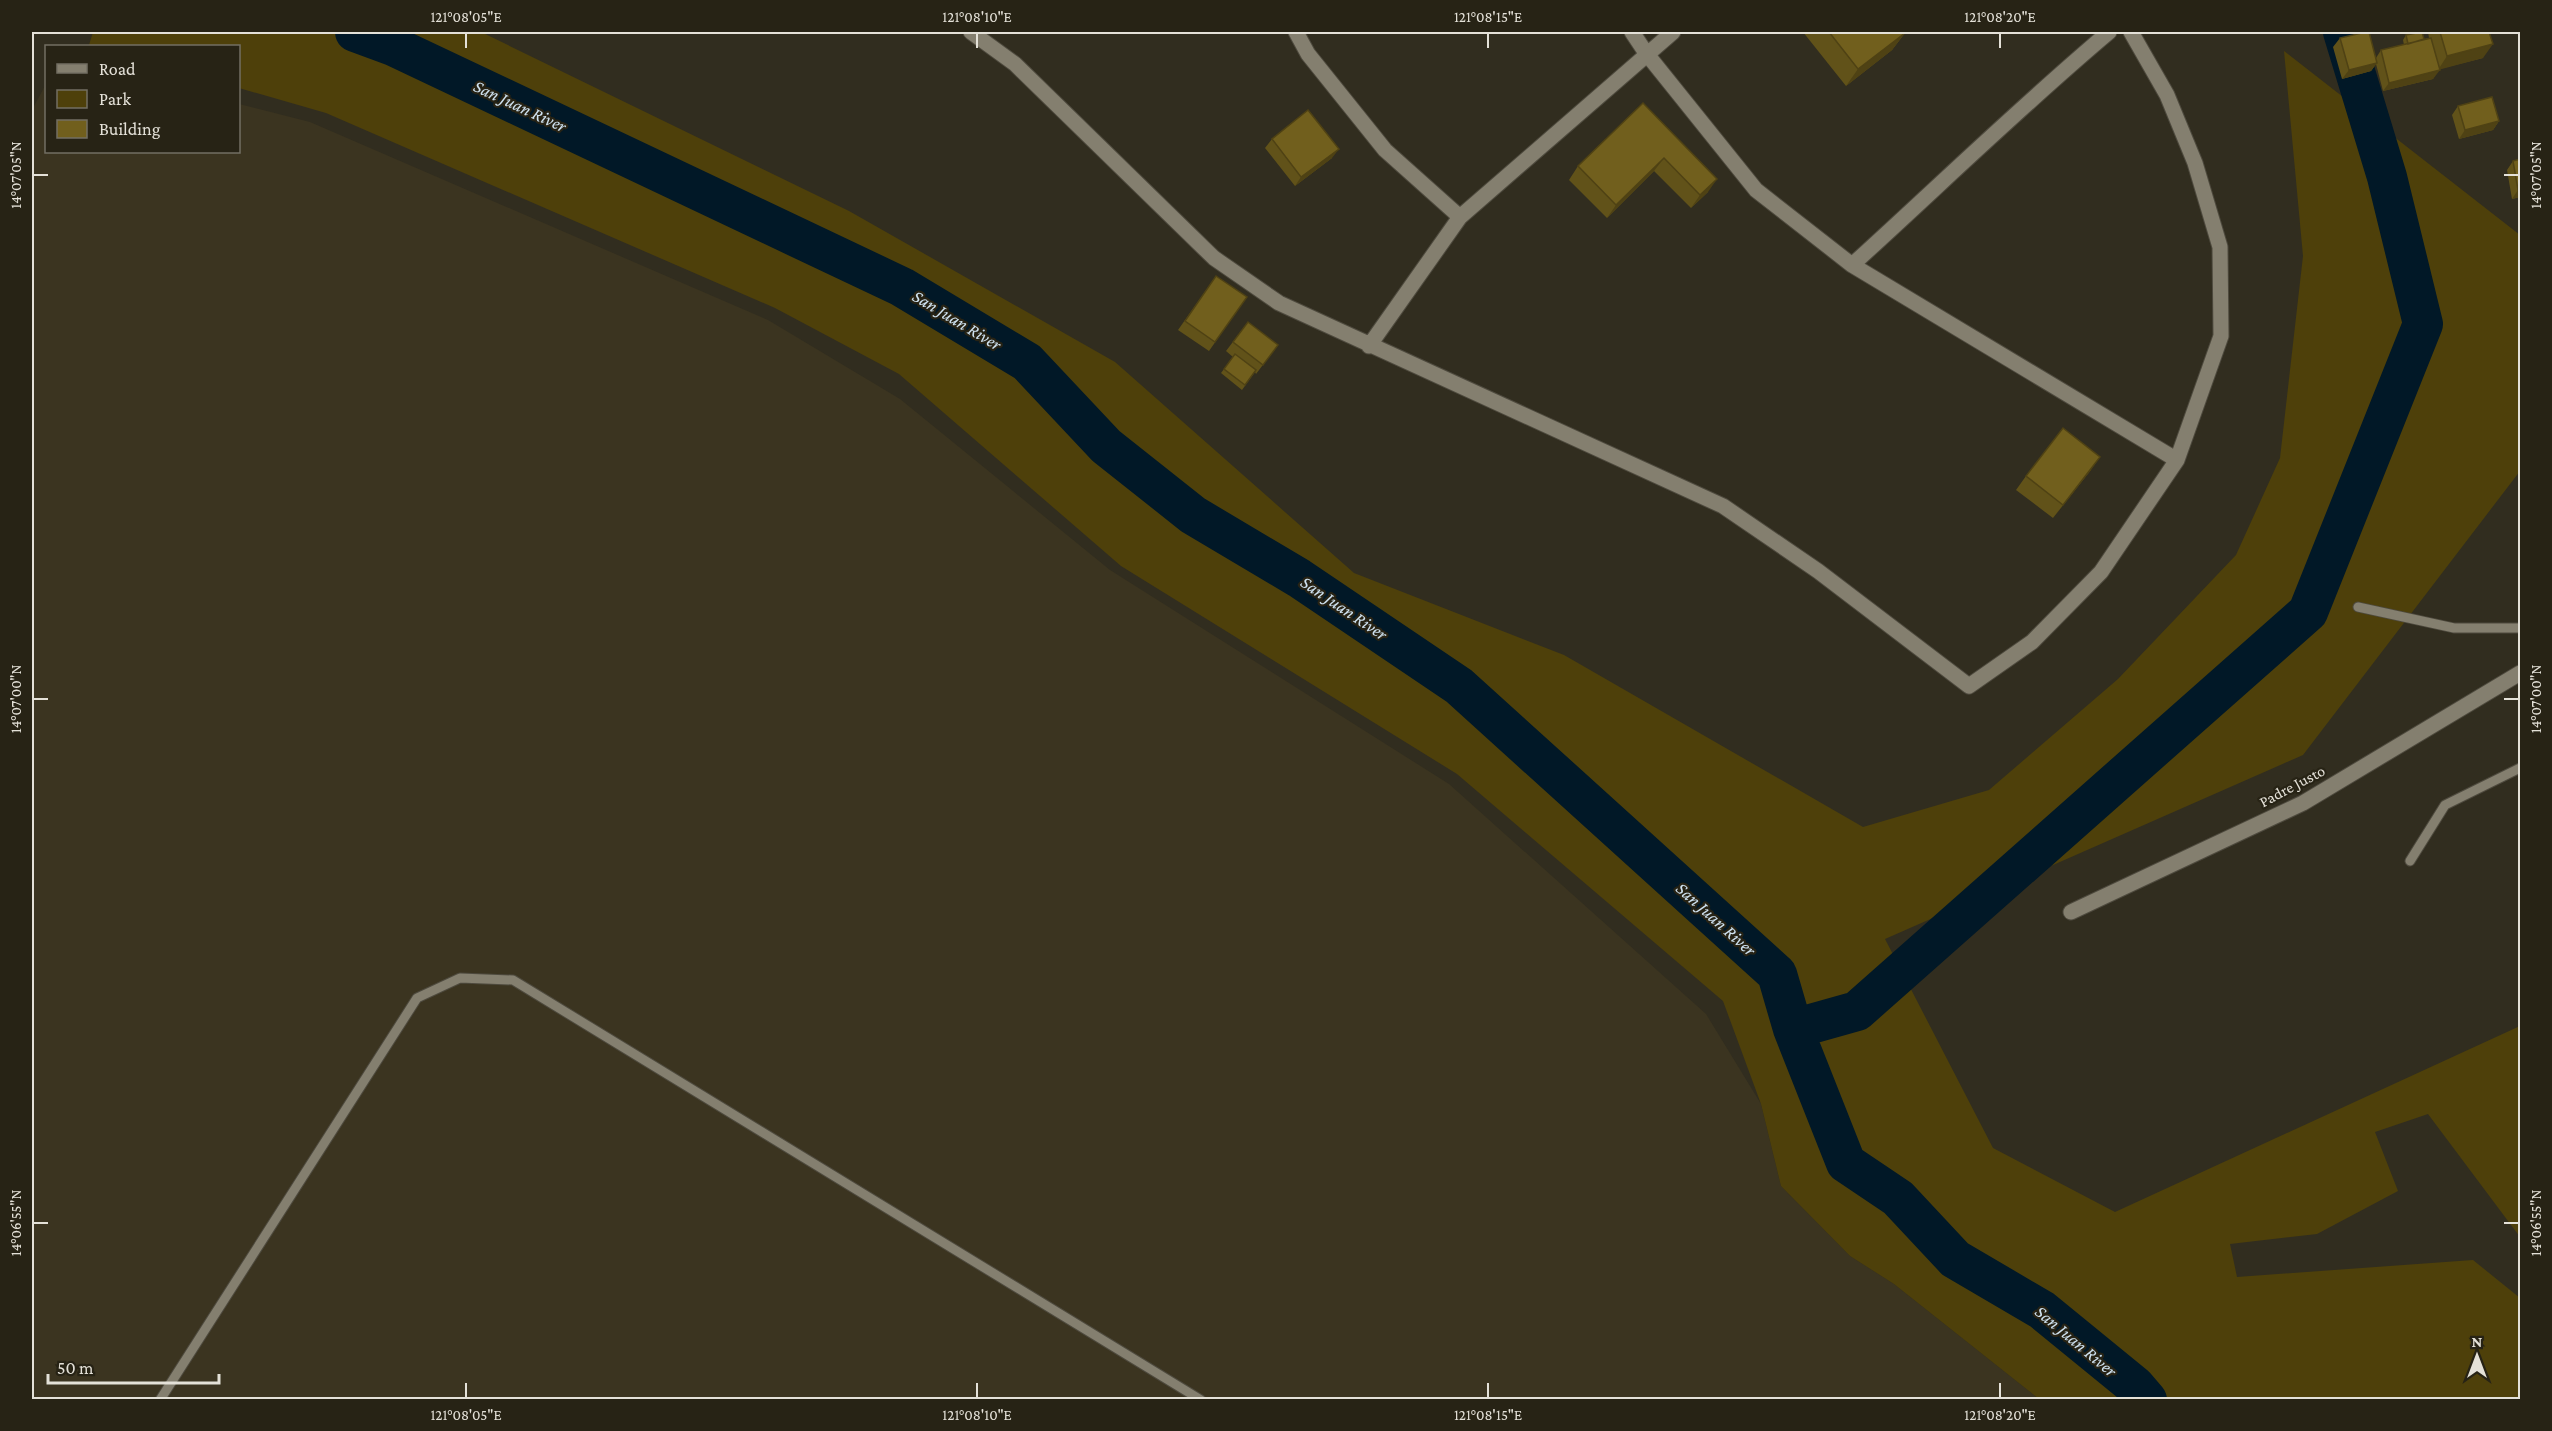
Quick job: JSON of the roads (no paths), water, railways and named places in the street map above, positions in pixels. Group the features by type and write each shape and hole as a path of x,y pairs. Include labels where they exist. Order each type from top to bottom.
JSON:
{"street":[{"path":"971,32 1015,64 1215,258 1279,303 1723,507 1818,571 1969,686 2032,642 2102,572 2177,460 2221,336 2220,247 2195,163 2171,105 2131,32"},
{"path":"1296,32 1308,54 1385,150 1460,217"},
{"path":"1632,32 1646,53 1756,190 1852,265 2177,460"},
{"path":"1369,346 1460,217 1672,32"},
{"path":"1852,265 1969,159 2034,95 2109,32"},
{"name":"Padre Justo","path":"2071,912 2303,803 2520,673"}],"lane":[{"path":"2358,607 2454,628 2520,628"},
{"path":"2410,861 2445,805 2520,768"},
{"path":"159,1400 417,998 460,978 513,980 1201,1400"}],"waterway":[{"name":"San Juan River","path":"355,32 393,46 902,287 1027,362 1106,446 1193,515 1299,578 1459,686 1777,974 1793,1029 1846,1163 1898,1198 1955,1259 2042,1310 2135,1386 2147,1400"},
{"path":"1793,1029 1857,1011 2308,612 2423,324 2387,177 2343,32"}]}
